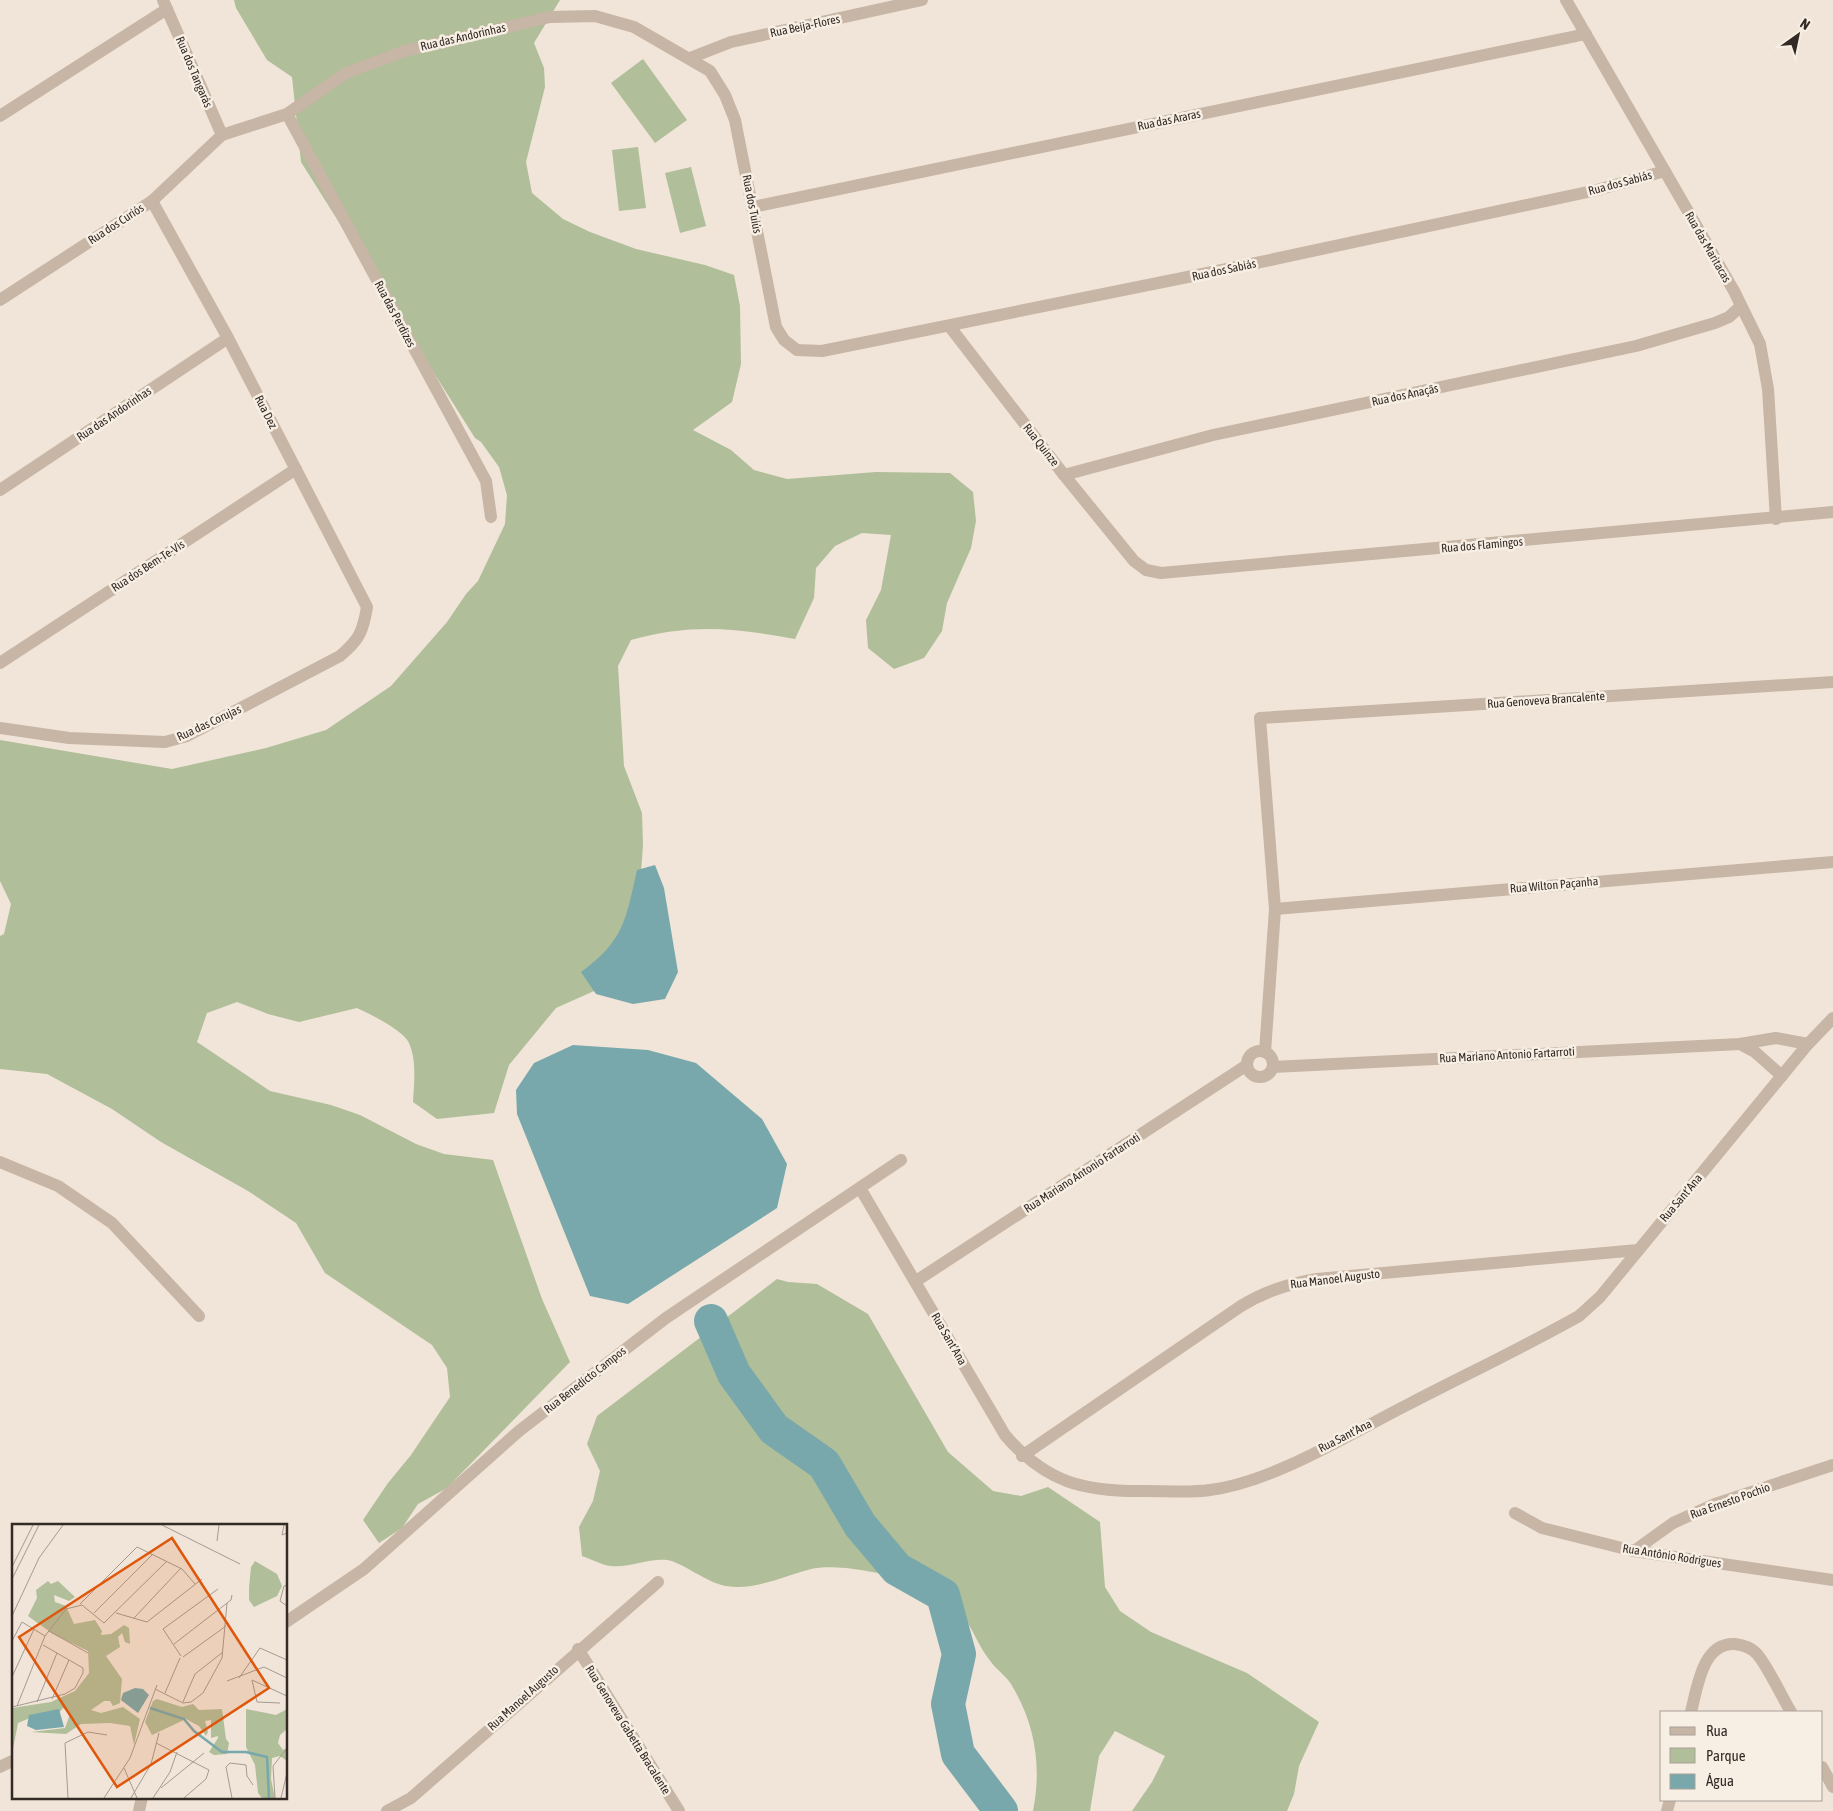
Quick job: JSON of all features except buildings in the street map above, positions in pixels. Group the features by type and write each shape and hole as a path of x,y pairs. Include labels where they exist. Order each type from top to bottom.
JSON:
{"street":[{"name":"Rua Beija-Flores","path":"690,58 731,42 922,0"},
{"name":"Rua das Maritacas","path":"1566,0 1741,306 1760,344 1768,389 1776,519"},
{"path":"0,116 165,4"},
{"name":"Rua dos Tangarás","path":"165,4 222,135"},
{"name":"Rua das Andorinhas","path":"222,135 287,114 346,73 405,51 550,16 595,16 634,27 710,71"},
{"name":"Rua das Araras","path":"753,207 1586,34"},
{"name":"Rua dos Tuiús","path":"710,71 725,95 735,120 776,327 784,340"},
{"name":"Rua das Perdizes","path":"287,114 486,481 491,517"},
{"name":"Rua dos Curiós","path":"0,300 152,201 222,135"},
{"name":"Rua dos Sabiás","path":"784,340 797,350 822,351 950,327 1537,203 1664,171"},
{"name":"Rua Dez","path":"152,201 228,338 367,607 364,628"},
{"name":"Rua dos Anaçãs","path":"1064,475 1213,434 1636,346 1714,323 1729,317 1741,306"},
{"name":"Rua Quinze","path":"950,327 1064,475 1134,561"},
{"name":"Rua das Andorinhas","path":"0,490 228,338"},
{"name":"Rua dos Bem-Te-Vis","path":"0,664 296,469"},
{"name":"Rua dos Flamingos","path":"1134,561 1146,570 1161,573 1776,519 1833,512"},
{"name":"Rua das Corujas","path":"0,728 70,738 165,742 187,736 340,656 355,643 364,628"},
{"name":"Rua Genoveva Brancalente","path":"1275,909 1260,718 1833,682"},
{"name":"Rua Wilton Paçanha","path":"1275,909 1833,862"},
{"path":"1265,1052 1275,909"},
{"name":"Rua Sant’Ana","path":"860,1188 1005,1435 1022,1456 1046,1472 1070,1483 1095,1489 1119,1492 1210,1490 1278,1470 1579,1316 1600,1297 1808,1044 1833,1018"},
{"name":"Rua Mariano Antonio Fartarroti","path":"1273,1067 1740,1044 1776,1038 1808,1044"},
{"path":"1740,1044 1755,1052 1782,1076"},
{"path":"1265,1052 1272,1057 1273,1067 1271,1072 1259,1077 1249,1071 1247,1065 1251,1054 1265,1052"},
{"name":"Rua Mariano Antonio Fartarroti","path":"916,1281 1247,1065"},
{"name":"Rua Benedicto Campos","path":"288,1621 364,1569 519,1431 666,1318 901,1160"},
{"path":"0,1162 58,1186 112,1223 199,1316"},
{"name":"Rua Manoel Augusto","path":"1022,1456 1263,1292 1317,1279 1638,1250"},
{"name":"Rua Ernesto Pochio","path":"1634,1551 1673,1523 1715,1504 1833,1465"},
{"name":"Rua Antônio Rodrigues","path":"1515,1513 1542,1528 1634,1551 1833,1580"},
{"name":"Rua Manoel Augusto","path":"387,1811 411,1798 578,1649 658,1582"},
{"path":"1691,1711 1700,1674 1707,1659 1720,1649 1732,1644 1745,1646 1757,1653 1789,1711"},
{"name":"Rua Genoveva Gabetta Bracalente","path":"578,1649 679,1811"},
{"path":"0,1767 12,1761"},
{"path":"1823,1769 1833,1786"},
{"path":"139,1811 142,1798"}],"green space":[{"path":"234,0 560,0 534,43 544,68 545,87 526,162 532,193 563,219 590,232 636,249 705,265 734,275 740,306 741,364 732,402 693,430 731,450 754,470 787,479 876,472 950,473 973,492 976,521 971,548 947,603 942,631 924,658 894,669 868,648 866,620 881,590 891,535 862,533 835,546 816,568 814,598 795,639 732,630 694,629 631,640 618,666 624,766 642,813 643,845 637,925 612,983 556,1008 509,1065 494,1113 437,1119 413,1102 414,1065 409,1043 406,1038 393,1028 357,1008 299,1022 268,1014 237,1002 207,1013 197,1042 270,1091 331,1105 360,1115 416,1144 444,1154 493,1160 542,1299 570,1362 447,1488 418,1504 402,1528 379,1543 363,1520 388,1483 411,1455 450,1397 447,1368 432,1345 325,1273 296,1223 248,1191 161,1142 112,1109 47,1074 0,1069 0,936 4,934 11,904 0,881 0,740 172,769 266,748 326,730 391,686 447,622 466,594 478,581 505,524 507,495 499,467 481,442 475,438 301,162 292,77 267,60 236,8"},
{"path":"643,59 687,120 655,143 611,83"},
{"path":"638,147 646,208 619,211 612,150"},
{"path":"691,167 706,226 680,233 665,173"},
{"path":"777,1279 788,1282 817,1284 868,1314 948,1452 993,1491 1021,1496 1048,1487 1100,1522 1105,1587 1120,1611 1151,1632 1247,1673 1319,1722 1299,1766 1294,1794 1287,1811 1132,1811 1152,1782 1165,1756 1115,1731 1099,1756 1090,1811 1033,1811 1037,1778 1034,1745 1031,1729 1019,1699 1009,1681 986,1656 959,1610 948,1600 911,1583 867,1571 826,1567 811,1569 758,1585 737,1587 719,1584 680,1564 667,1560 611,1566 582,1556 579,1527 593,1501 600,1471 587,1444 597,1416"}],"water":[{"path":"655,865 664,888 678,972 665,999 633,1004 596,994 581,972 595,961 615,939 626,916 637,870"},
{"path":"573,1045 648,1050 696,1063 762,1119 787,1164 777,1208 628,1304 590,1296 517,1114 516,1090 534,1063"}],"waterway":[{"path":"711,1321 734,1374 774,1429 824,1464 860,1525 897,1569 943,1595 959,1654 948,1704 958,1754 1001,1811"}]}
